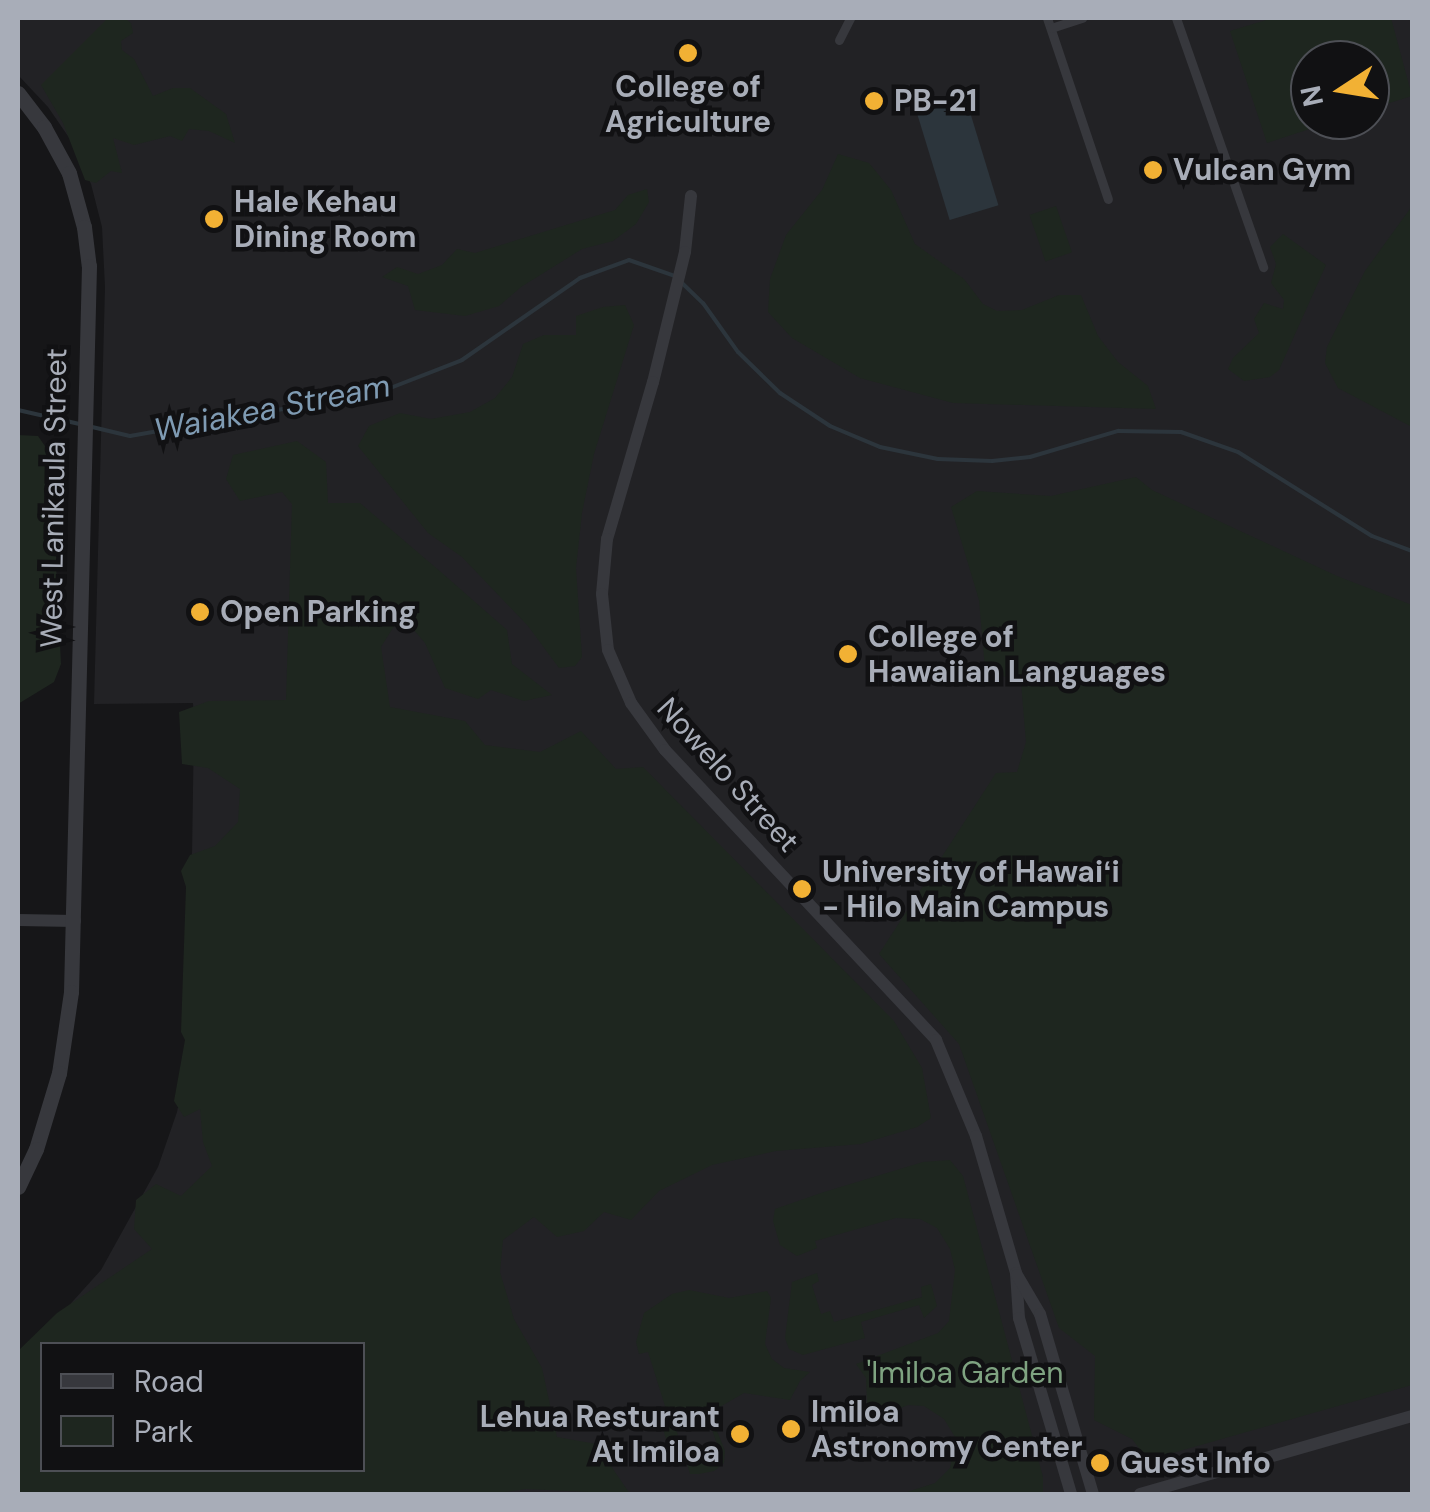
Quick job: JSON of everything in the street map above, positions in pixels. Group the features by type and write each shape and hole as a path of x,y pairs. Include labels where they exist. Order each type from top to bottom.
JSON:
{"street":[{"path":"839,40 850,18"},
{"path":"1082,18 1049,23 1108,199"},
{"path":"1176,18 1263,266"},
{"name":"West Lanikaula Street","path":"18,94 58,150 84,228 89,266 71,992 59,1073 36,1149 18,1187"},
{"name":"Nowelo Street","path":"691,196 685,252 607,538 602,594 611,658 631,703 665,750 936,1040 976,1136 1016,1272 1019,1318 1071,1494"},
{"path":"18,920 75,921"},
{"name":"Nowelo Street","path":"1016,1272 1040,1314 1094,1494"},
{"path":"1140,1494 1412,1416"}],"shaded area":[{"name":"University of Hawaiʻi - Hilo Main Campus","path":"18,18 1412,18 1412,1494 18,1494 18,1362 101,1270 158,1167 177,1112 189,1054 193,703 94,704 105,287 102,227 91,184 72,142 48,107 18,75"},
{"path":"966,99 998,205 950,220 917,114"}],"green space":[{"path":"108,18 124,18 131,23 133,33 121,41 122,50 134,59 153,96 173,88 190,88 226,114 235,143 209,131 189,129 182,141 170,136 134,145 113,138 122,173 111,171 96,183 85,180 63,123 41,85"},
{"path":"1273,18 1391,18 1412,96 1390,103 1390,40 1290,40 1290,135 1267,143 1230,31"},
{"path":"838,154 869,163 891,190 915,244 964,279 983,304 997,311 1022,310 1059,295 1081,295 1098,336 1118,362 1148,386 1156,409 953,403 860,378 792,338 768,312 770,279 786,235 822,190"},
{"path":"647,189 649,202 636,224 613,241 582,249 521,287 499,306 465,316 415,310 408,286 382,277 397,267 418,274 442,265 457,249 475,253 615,210 628,195"},
{"path":"1056,206 1072,252 1045,261 1030,215"},
{"path":"1412,206 1412,427 1338,388 1325,363 1327,347 1365,271"},
{"path":"1283,234 1326,265 1279,370 1270,377 1244,381 1228,369 1233,358 1259,333 1254,319 1264,303 1283,309 1284,300 1271,283 1276,264 1270,247"},
{"path":"625,305 634,325 594,454 582,513 576,568 582,657 575,666 559,668 528,626 462,557 428,533 358,446 369,426 400,413 431,419 470,412 495,398 512,377 523,344 544,335 576,335 576,316"},
{"path":"18,435 38,436 60,468 60,545 56,563 61,664 54,682 18,704"},
{"path":"297,441 326,462 328,503 360,503 442,573 507,630 512,664 552,695 524,701 491,690 478,699 445,688 425,643 401,615 381,647 390,707 465,721 485,745 540,752 581,731 616,769 643,767 894,1021 922,1068 931,1118 917,1127 861,1144 776,1151 712,1165 659,1191 631,1220 604,1212 584,1231 557,1237 534,1217 503,1240 500,1272 514,1319 542,1368 557,1437 596,1444 630,1494 526,1489 492,1494 18,1494 18,1351 57,1313 152,1249 134,1229 136,1200 156,1184 181,1196 212,1166 203,1142 200,1109 184,1117 174,1101 185,1040 181,1032 186,887 181,871 190,855 215,846 238,822 240,789 208,768 182,764 179,712 209,701 286,700 292,504 282,492 240,501 226,479 233,455"},
{"path":"1136,477 1152,490 1337,576 1412,605 1412,1385 1148,1460 1132,1439 1094,1420 1095,1356 1059,1328 959,1044 879,954 996,773 1017,772 1026,742 1021,683 985,669 979,600 951,507 977,491 1051,496"},
{"name":"'Imiloa Garden","path":"950,1160 963,1176 1043,1477 1043,1494 901,1494 935,1483 950,1468 955,1437 944,1419 924,1406 908,1405 882,1416 867,1403 866,1378 856,1364 938,1333 949,1321 955,1270 950,1249 937,1228 920,1219 896,1218 815,1241 817,1248 797,1256 780,1245 773,1221 775,1209 824,1192 923,1162"},
{"path":"817,1273 819,1281 812,1285 821,1314 830,1311 834,1322 922,1297 921,1287 931,1284 937,1306 924,1318 919,1305 861,1322 865,1338 803,1355 789,1349 785,1338 792,1282"},
{"path":"689,1290 729,1298 767,1291 771,1298 765,1344 772,1359 784,1368 810,1372 790,1400 744,1393 718,1408 715,1426 725,1451 724,1463 714,1471 699,1474 690,1474 686,1460 719,1450 707,1415 675,1425 678,1435 666,1439 663,1429 671,1425 648,1352 639,1354 636,1342 644,1313 672,1294"}],"waterway":[{"name":"Waiakea Stream","path":"88,426 130,436 380,392 462,360 580,278 629,260 675,276"},
{"name":"Waiakea Stream","path":"682,283 703,303 738,352 780,393 830,426 880,447 938,459 992,461 1030,457 1118,431 1181,432 1238,452 1372,536 1412,551"},
{"name":"Waiakea Stream","path":"18,410 79,424"}],"place":[{"name":"College of Agriculture","path":"688,53"},
{"name":"PB-21","path":"874,101"},
{"name":"Vulcan Gym","path":"1153,170"},
{"name":"Hale Kehau Dining Room","path":"214,219"},
{"name":"Open Parking","path":"200,612"},
{"name":"College of Hawaiian Languages","path":"848,654"},
{"name":"University of Hawaiʻi - Hilo Main Campus","path":"802,889"},
{"name":"Imiloa Astronomy Center","path":"791,1429"},
{"name":"Lehua Resturant At Imiloa","path":"740,1434"},
{"name":"Guest Info","path":"1100,1463"}]}
